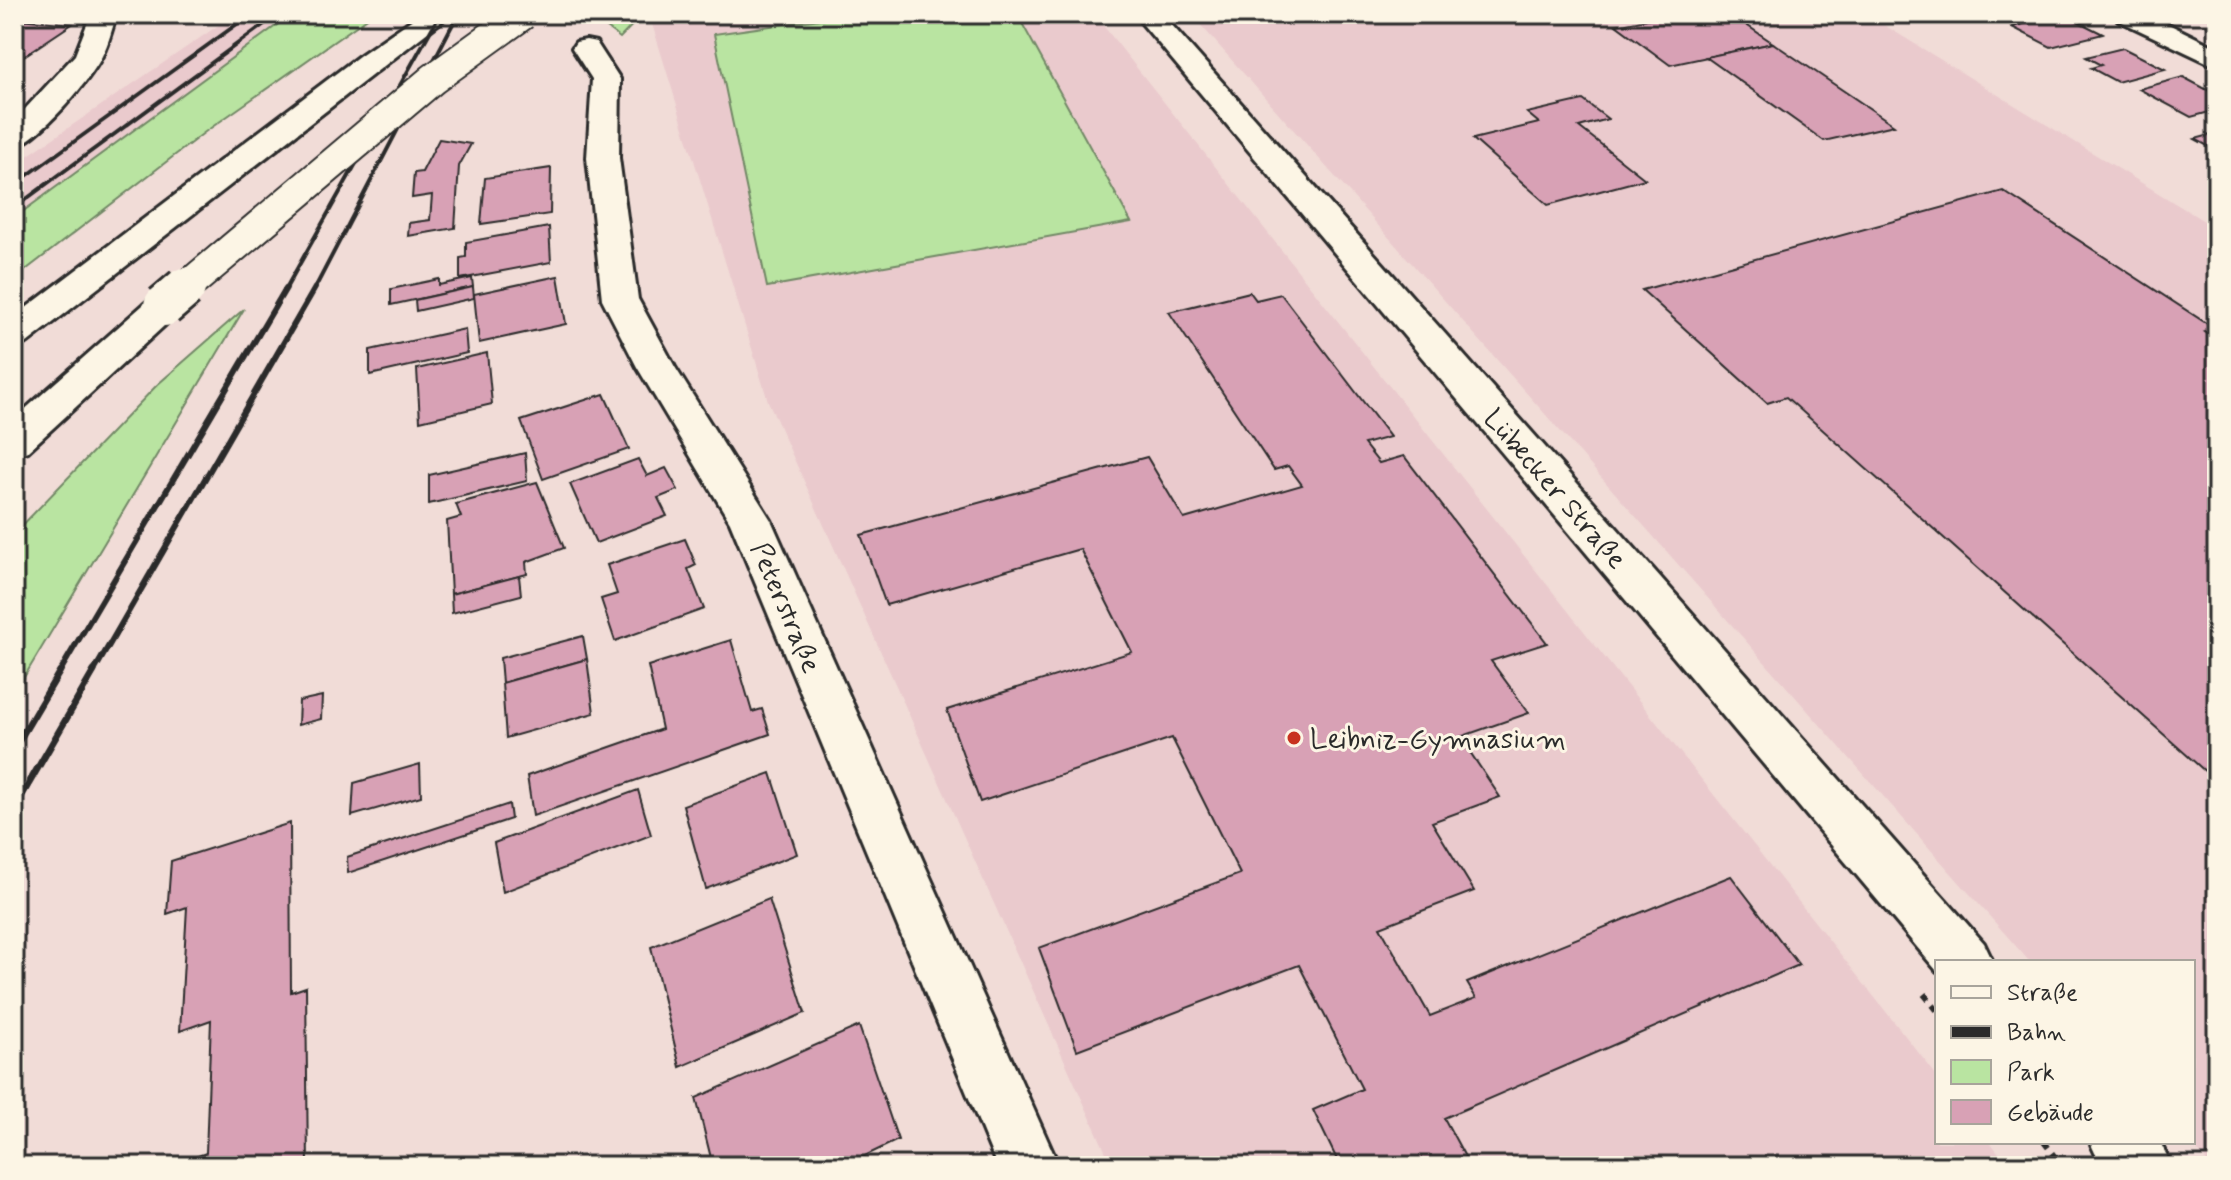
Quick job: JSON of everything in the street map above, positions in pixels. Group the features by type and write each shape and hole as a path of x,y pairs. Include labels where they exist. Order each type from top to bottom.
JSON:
{"main road":[{"path":"14,138 61,91 88,57 104,14"},
{"path":"14,335 356,71 438,14"},
{"path":"14,441 164,306 433,79 523,14"},
{"name":"Lübecker Straße","path":"1147,14 1963,960"},
{"path":"2127,14 2217,59"},
{"name":"Peterstraße","path":"586,48 606,79 603,158 620,299 656,367 750,520 1028,1166"},
{"path":"2122,1144 2141,1166"}],"path":[{"path":"2046,1144 2063,1166"}],"shaded area":[{"path":"235,14 292,14 14,218 14,165"},
{"name":"Leibniz-Gymnasium","path":"649,14 1094,14 1935,1073 1935,1144 1992,1144 2009,1166 1112,1166 768,401"},
{"path":"1191,14 1866,14 2217,229 2217,1166 2211,1166 2192,1144 2195,1144 2195,960 2028,960"}],"green space":[{"path":"292,14 373,14 205,132 14,279 14,218"},
{"path":"589,14 643,14 620,38"},
{"path":"855,14 1017,14 1131,222 767,287 714,34"},
{"path":"244,309 14,694 14,534 157,385"}],"building":[{"path":"1673,14 1730,14 1773,43 1670,65 1616,25"},
{"path":"2063,14 2103,34 2051,47 2012,27"},
{"path":"19,19 72,24 24,56 14,55 14,22"},
{"path":"1773,43 1894,125 1824,141 1706,57"},
{"path":"2123,48 2165,69 2117,82 2091,68 2101,65 2086,57"},
{"path":"2183,77 2217,95 2217,110 2191,117 2139,89"},
{"path":"1583,100 1608,119 1579,127 1645,179 1548,205 1473,139 1539,123 1527,113"},
{"path":"2217,133 2217,151 2195,139"},
{"path":"439,139 471,144 459,166 455,228 408,236 409,223 430,220 432,195 412,198 414,173 422,172"},
{"path":"551,168 550,214 481,224 485,178"},
{"path":"2003,191 2215,329 2205,332 2217,340 2217,782 1786,397 1767,403 1642,290"},
{"path":"549,227 551,262 460,279 460,258 466,257 466,242"},
{"path":"558,276 566,324 479,343 474,294"},
{"path":"472,278 473,287 391,305 391,289 439,279 439,285"},
{"path":"473,287 474,298 416,311 415,300"},
{"path":"1250,292 1256,300 1281,294 1390,437 1364,444 1379,463 1404,456 1547,643 1491,661 1529,713 1460,737 1500,797 1432,822 1474,891 1380,927 1430,1016 1476,998 1467,983 1731,876 1799,965 1444,1118 1470,1166 1340,1166 1313,1110 1362,1089 1299,965 1077,1050 1039,948 1240,874 1172,738 980,802 947,710 1132,652 1080,549 886,605 861,535 1147,457 1184,519 1302,485 1288,466 1274,470 1169,312"},
{"path":"465,329 467,353 370,375 370,350"},
{"path":"487,353 492,404 420,421 417,369"},
{"path":"604,394 629,449 543,479 521,421"},
{"path":"525,453 527,481 429,504 429,475"},
{"path":"638,459 647,476 666,468 678,490 658,498 667,516 596,543 570,484"},
{"path":"537,482 564,548 526,562 527,574 451,594 447,521 461,517 456,504"},
{"path":"685,539 696,565 688,569 704,609 615,641 601,599 617,594 607,565"},
{"path":"519,576 521,595 452,613 451,594"},
{"path":"583,636 587,659 502,683 500,658"},
{"path":"731,640 752,712 762,709 770,734 533,816 527,776 662,729 648,666"},
{"path":"587,659 594,713 506,738 502,683"},
{"path":"322,696 321,719 298,725 299,701"},
{"path":"420,764 421,796 352,816 354,783"},
{"path":"771,773 797,854 706,889 683,805"},
{"path":"638,790 651,835 503,892 494,843"},
{"path":"509,804 511,819 348,873 347,857"},
{"path":"290,823 291,992 306,987 308,1166 184,1166 185,1161 206,1153 211,1020 180,1031 187,907 167,914 171,861"},
{"path":"769,899 805,1013 680,1067 651,947"},
{"path":"859,1026 898,1140 844,1166 713,1166 696,1098"}],"railway":[{"path":"14,185 251,14"},
{"path":"14,208 278,14"},
{"path":"285,290 440,14"},
{"path":"314,290 458,14"},
{"path":"59,673 286,288"},
{"path":"93,673 315,288"},
{"path":"14,749 60,671"},
{"path":"14,809 94,671"}],"place":[{"name":"Leibniz-Gymnasium","path":"1294,738"}]}
